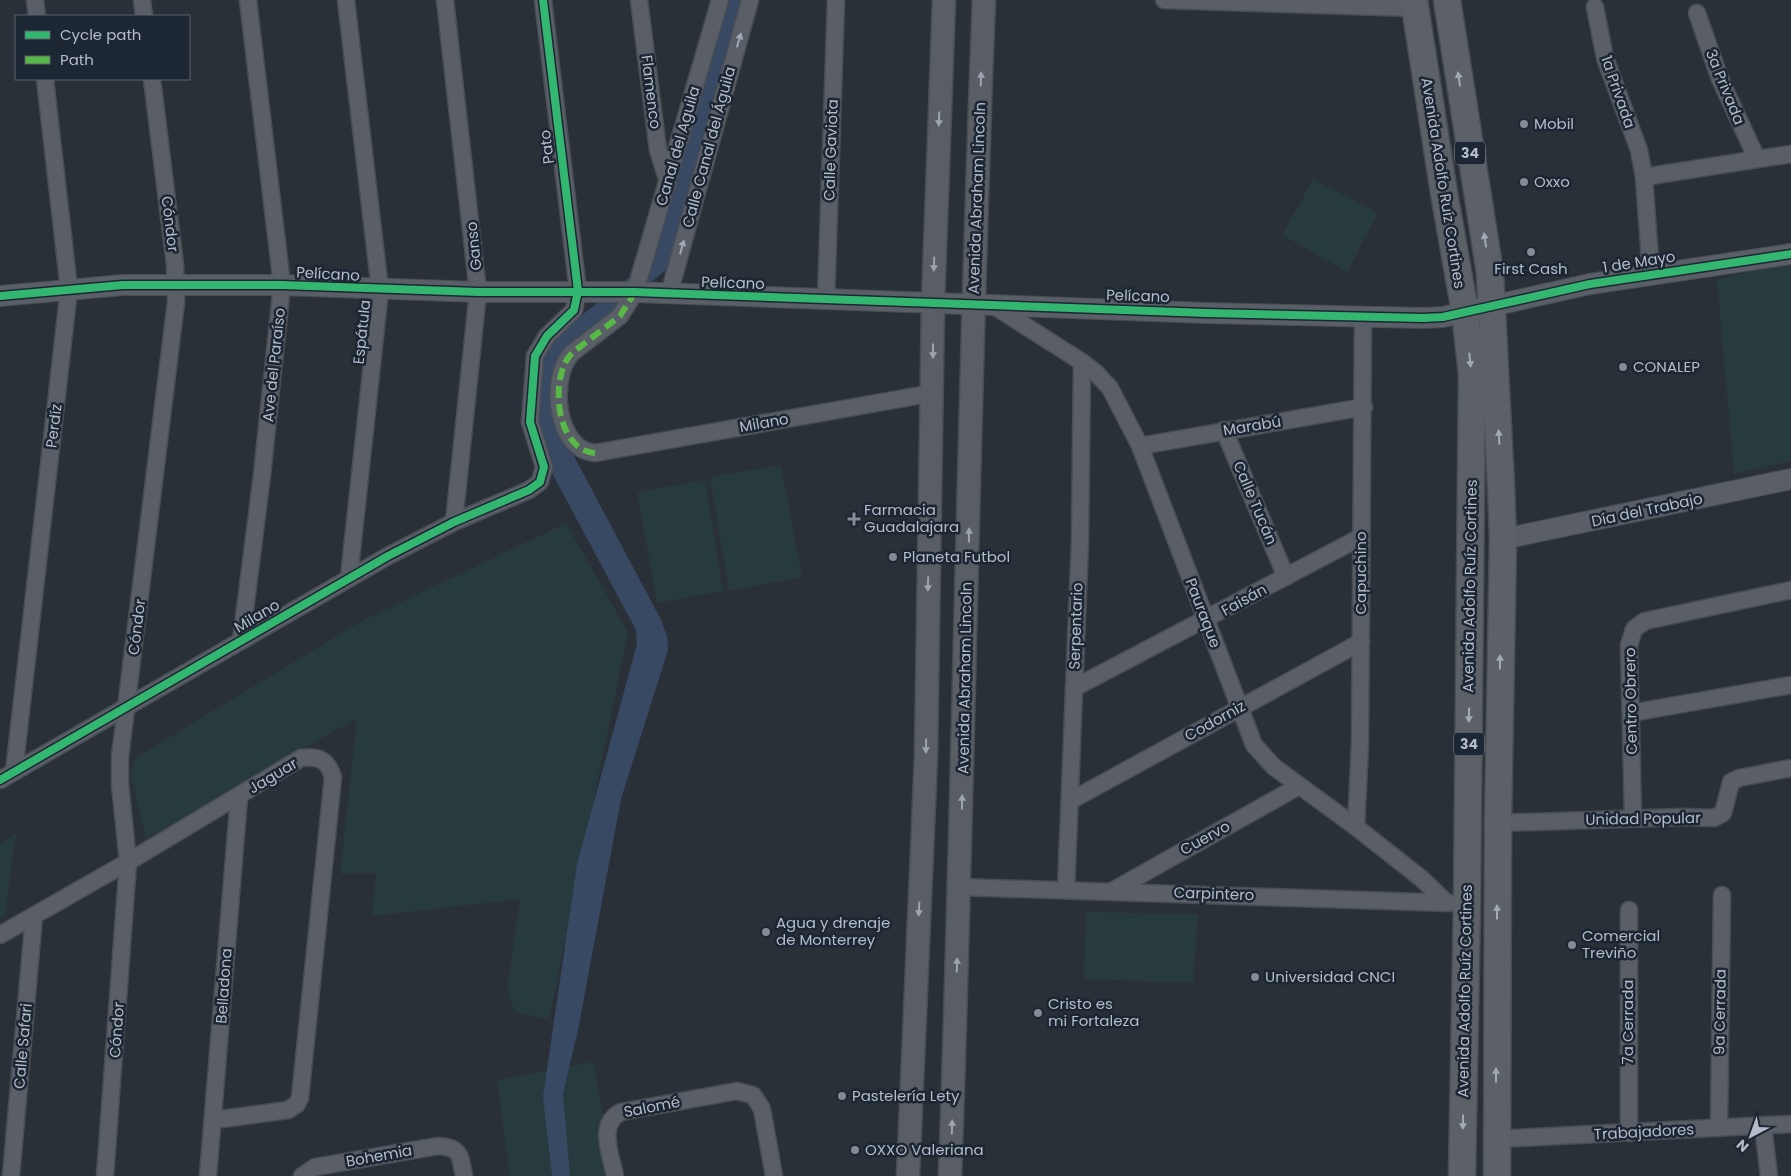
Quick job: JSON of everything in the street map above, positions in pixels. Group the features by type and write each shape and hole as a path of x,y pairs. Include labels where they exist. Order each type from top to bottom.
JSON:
{"main road":[{"path":"908,1176 926,757 933,303 944,0"},
{"name":"Avenida Abraham Lincoln","path":"950,1176 983,303 984,0"},
{"name":"Avenida Adolfo Ruíz Cortines","path":"1447,0 1489,264 1493,306 1503,539 1498,822 1497,1176"},
{"name":"Avenida Adolfo Ruíz Cortines","path":"1415,4 1444,193 1465,312 1472,375 1457,903 1462,1176"},
{"path":"1472,420 1482,456 1481,513 1486,523 1503,539"}],"street":[{"path":"35,0 37,15"},
{"path":"142,0 144,15"},
{"name":"Ave del Paraíso","path":"241,641 264,455 282,285 248,0"},
{"name":"Espátula","path":"346,0 380,290 349,577"},
{"name":"Ganso","path":"445,0 478,292 454,522"},
{"name":"Pato","path":"543,0 578,292"},
{"name":"Flamenco","path":"639,0 658,150 668,182"},
{"name":"Canal del Aguila","path":"595,453 585,452 576,447 569,440 562,424 561,368 565,360 572,353 620,316 635,292 720,0"},
{"name":"Calle Canal del Águila","path":"669,294 750,0"},
{"name":"Calle Gaviota","path":"826,300 836,0"},
{"path":"1164,0 1415,4"},
{"name":"1a Privada","path":"1595,7 1606,58 1638,150 1644,178 1651,274"},
{"name":"3a Privada","path":"1697,13 1720,79 1757,159"},
{"name":"Perdíz","path":"7,776 69,289 45,80"},
{"name":"Cóndor","path":"105,1176 128,862 120,784 120,757 128,705 176,284 152,80"},
{"path":"1644,178 1791,154"},
{"name":"1 de Mayo","path":"1465,312 1590,284 1791,254"},
{"name":"Pelícano","path":"0,296 69,289 176,284 282,285 478,292 635,292 1363,318 1443,317 1465,312"},
{"name":"Milano","path":"7,776 349,577 454,522 534,488 543,478 544,467 530,422 535,356 547,336 574,310 578,292"},
{"name":"Pauraque","path":"983,303 1082,362 1095,372 1110,388 1140,446 1239,708 1260,753 1299,786 1356,827 1422,879 1457,903"},
{"name":"Capuchino","path":"1356,827 1361,642 1364,407 1363,318"},
{"name":"Serpentario","path":"1066,890 1080,542 1082,362"},
{"name":"Milano","path":"595,453 933,393"},
{"name":"Marabú","path":"1140,446 1364,407"},
{"name":"Calle Tucán","path":"1224,430 1286,577"},
{"name":"Día del Trabajo","path":"1503,539 1791,480"},
{"name":"Faisán","path":"1074,688 1361,537"},
{"name":"Centro Obrero","path":"1634,818 1629,644 1634,629 1638,624 1645,621 1791,590"},
{"name":"Codorniz","path":"1070,801 1361,642"},
{"path":"1631,713 1791,686"},
{"name":"Jaguar","path":"0,935 239,797 301,758 313,757 323,759 330,766 333,776 300,1098 297,1104 288,1110 214,1120"},
{"name":"Unidad Popular","path":"1498,822 1714,818 1723,813 1731,782 1739,778 1791,768"},
{"name":"Cuervo","path":"1112,891 1299,786"},
{"name":"Belladona","path":"208,1176 239,797"},
{"name":"Carpintero","path":"960,887 1457,903"},
{"name":"9a Cerrada","path":"1719,1128 1722,895"},
{"name":"7a Cerrada","path":"1629,910 1629,1133"},
{"name":"Calle Safari","path":"11,1176 34,916"},
{"name":"Salomé","path":"615,1176 607,1136 607,1128 614,1115 621,1112 737,1091 753,1095 762,1109 774,1176"},
{"name":"Trabajadores","path":"1497,1139 1791,1124"},
{"path":"1763,1126 1769,1176"},
{"name":"Bohemia","path":"303,1175 315,1167 438,1146 449,1146 456,1150 460,1156 464,1176"}],"green space":[{"path":"1313,179 1378,213 1347,272 1282,235"},
{"path":"1791,260 1791,461 1734,474 1717,280"},
{"path":"781,465 802,577 729,591 710,477"},
{"path":"705,480 723,591 657,603 637,492"},
{"path":"566,523 628,632 549,1020 515,1011 507,990 520,899 372,916 376,873 340,874 357,718 146,839 131,775 135,758 360,622"},
{"path":"16,833 5,916 0,919 0,844"},
{"path":"1086,912 1198,914 1193,983 1084,979"},
{"path":"593,1062 615,1176 510,1176 497,1080"}],"water":[{"path":"723,0 746,0 668,268 562,356 556,418 575,458 660,618 667,636 668,650 621,799 578,1030 563,1094 570,1176 552,1176 543,1097 577,864 637,644 636,630 551,471 531,427 547,336 582,315 651,260"}],"marked path":[{"path":"595,453 582,449 571,439 564,426 560,411 560,378 565,364 572,353 620,316 635,292"}],"cycle path":[{"path":"0,780 388,556 454,522 529,490 540,482 544,467 530,422 535,356 547,336 574,310 578,291 543,0"},
{"path":"0,296 123,285 282,285 478,292 635,292 1206,313 1423,318 1443,317 1590,284 1791,254"}],"place":[{"name":"Mobil","path":"1524,124"},
{"name":"Oxxo","path":"1524,182"},
{"name":"First Cash","path":"1531,252"},
{"name":"CONALEP","path":"1623,367"},
{"name":"Farmacia Guadalajara","path":"854,519"},
{"name":"Planeta Futbol","path":"893,557"},
{"name":"Agua y drenaje de Monterrey","path":"766,932"},
{"name":"Comercial Treviño","path":"1572,945"},
{"name":"Universidad CNCI","path":"1255,977"},
{"name":"Cristo es mi Fortaleza","path":"1038,1013"},
{"name":"Pastelería Lety","path":"842,1096"},
{"name":"OXXO Valeriana","path":"855,1150"}]}
